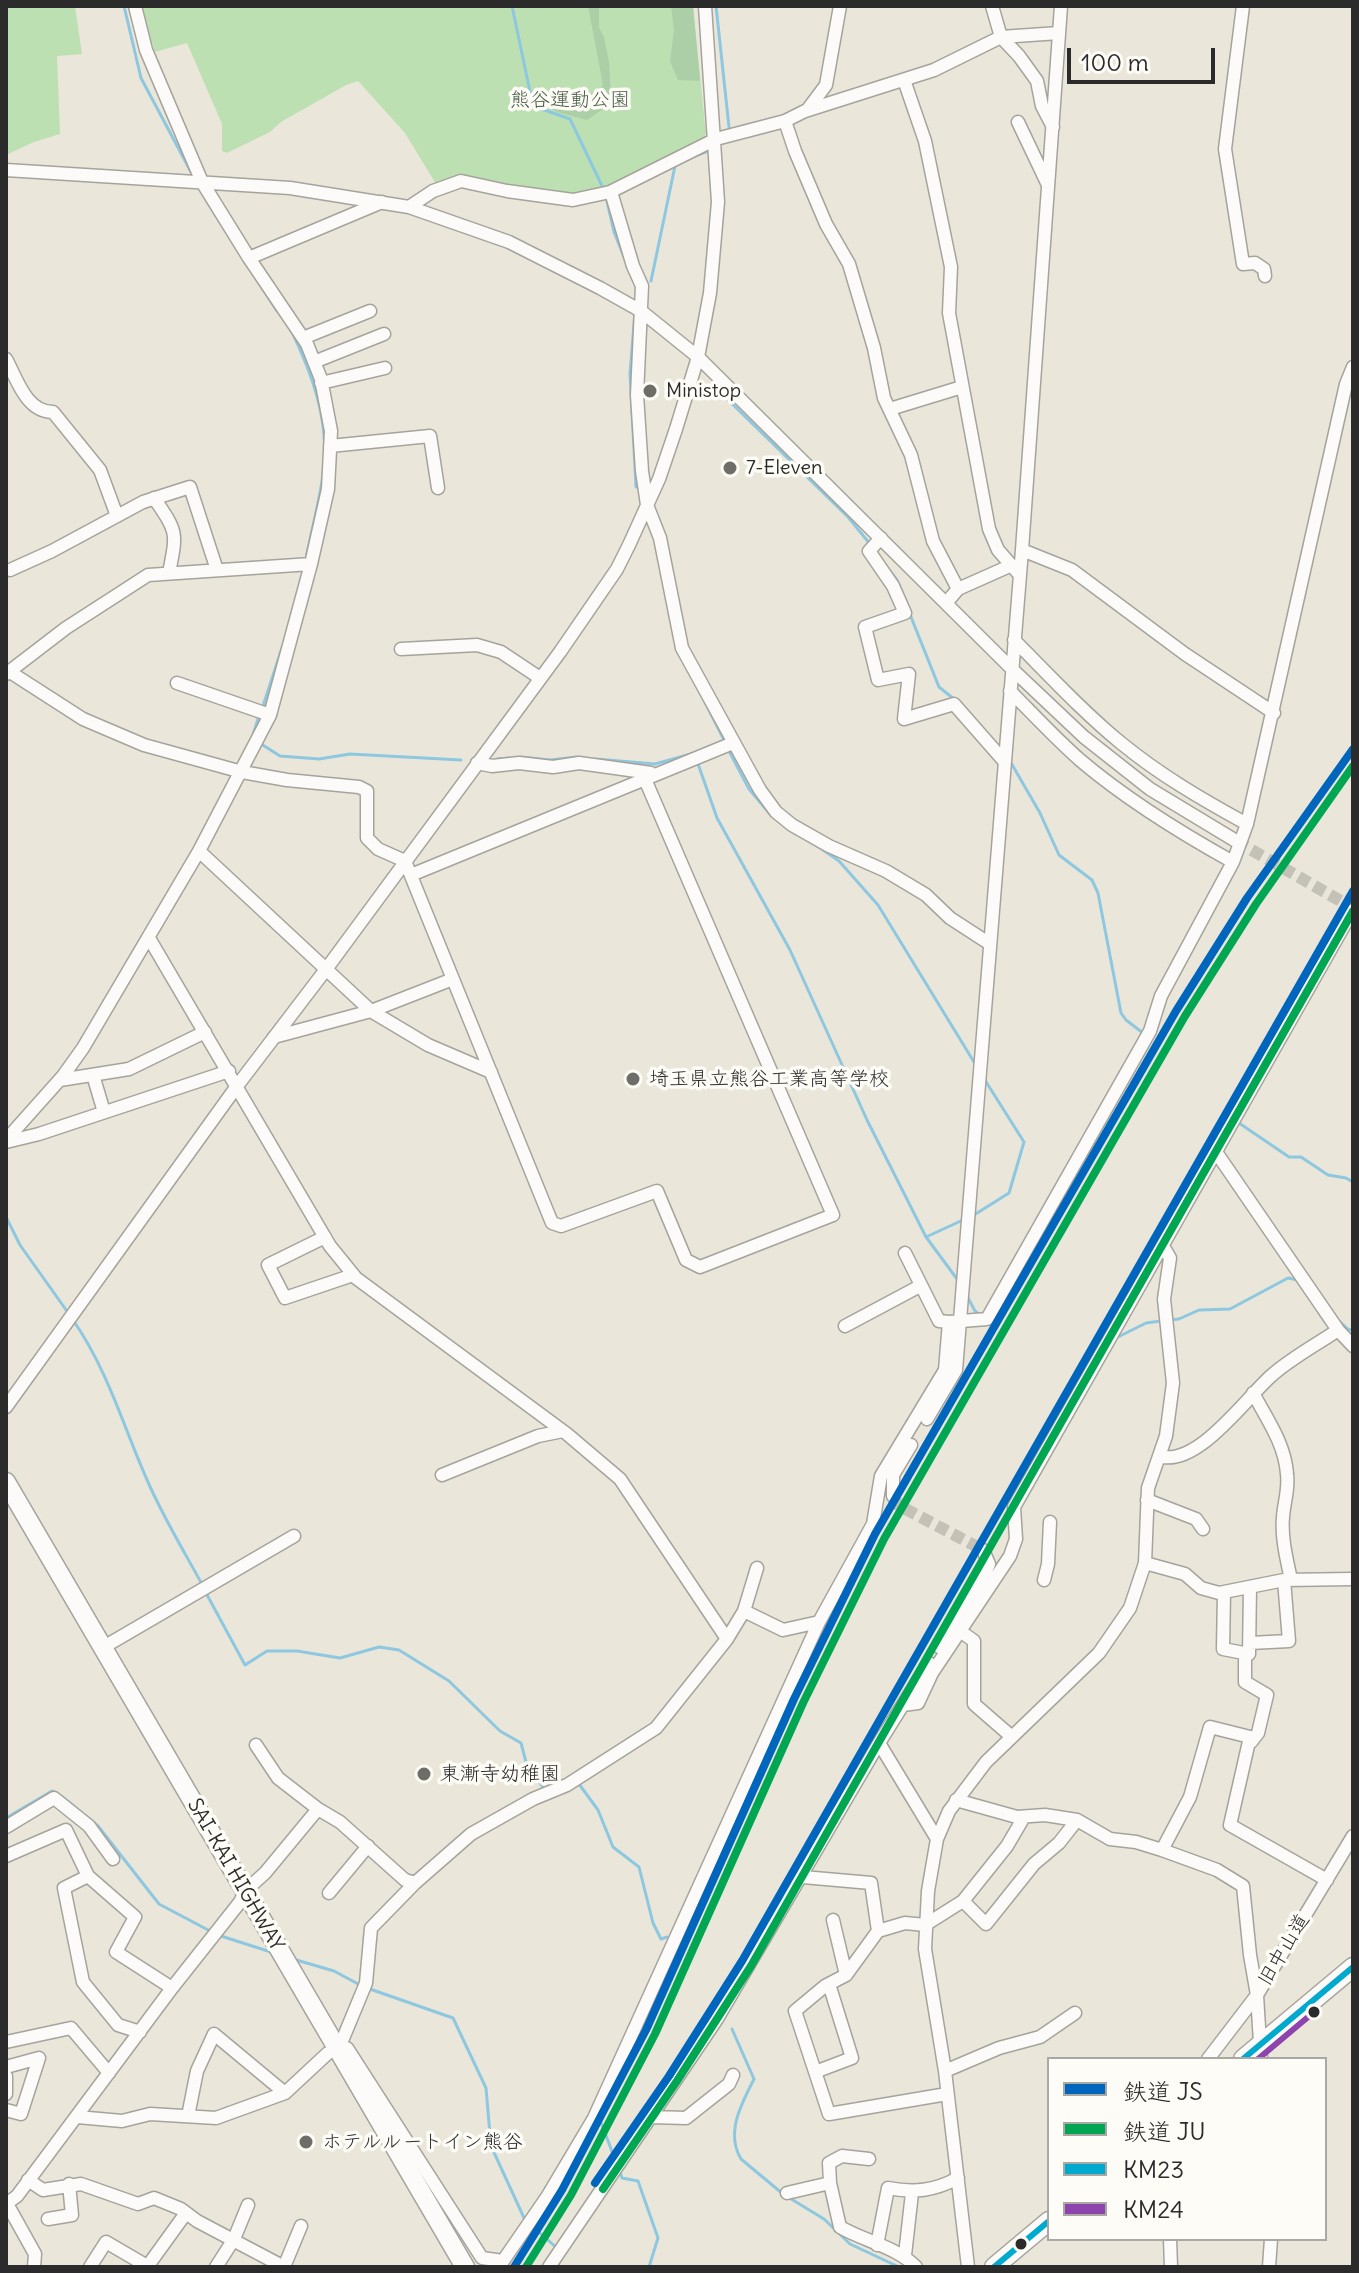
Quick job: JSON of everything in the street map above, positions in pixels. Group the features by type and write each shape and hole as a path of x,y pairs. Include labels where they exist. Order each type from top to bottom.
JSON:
{"highway":[{"name":"SAI-KAI HIGHWAY","path":"6,1482 243,1897"},
{"name":"SAI-KAI HIGHWAY","path":"6,1504 467,2264"},
{"path":"1260,2052 1353,1967"},
{"path":"994,2267 1047,2223"}],"street":[{"path":"6,1141 60,1080 83,1048 199,851 257,742 328,489 331,431 314,362 303,338 196,181 146,50 135,6"},
{"path":"6,1407 237,1086 327,968 617,569 663,466 698,357 716,244 716,139 705,6"},
{"path":"805,111 826,85 840,6"},
{"path":"992,6 1001,37 1037,81 1042,106 1054,130"},
{"path":"335,2046 467,2264 503,2261 547,2197 594,2118 819,1622 873,1524 881,1476 945,1370 954,1322 990,944 1012,669 1016,569 1022,550 1050,188 1061,6"},
{"path":"1243,6 1225,149 1243,264 1255,263 1264,269 1265,276"},
{"path":"409,207 433,191 461,181 573,200 606,193 716,139 785,121 805,111 934,70 1001,37 1059,33"},
{"path":"904,80 925,141 951,267 949,313 989,529 998,550 1016,569"},
{"path":"785,121 826,224 849,264 874,348 884,398 911,455 933,541 958,589"},
{"path":"1018,122 1050,188"},
{"path":"6,170 290,188 383,201 509,242 637,309 698,357 876,544 946,603 1012,669 1114,762 1150,789 1236,841"},
{"path":"606,193 642,286 637,309 637,395 647,505 660,538 682,648 729,744 776,812 829,846 886,871 926,895 950,918 990,944"},
{"path":"249,258 383,201"},
{"path":"303,338 370,311"},
{"path":"314,362 384,334"},
{"path":"6,359 29,402 44,412 53,412 100,470 117,516"},
{"path":"905,1253 939,1321 987,1319 1150,1031 1161,996 1233,862 1247,824 1346,384 1353,367"},
{"path":"321,383 385,368"},
{"path":"890,409 962,387"},
{"path":"330,446 430,436 438,488"},
{"path":"10,570 154,498 190,487 217,570"},
{"path":"154,498 174,528 175,545 169,573"},
{"path":"876,544 905,613 865,627 878,680 909,674 904,719 954,704 1004,760"},
{"path":"1022,550 1072,570 1185,654 1274,713"},
{"path":"306,564 148,575 66,628 8,673 83,719 131,740 242,772 359,787 367,791 367,838 378,849 405,861 552,1223 561,1226 657,1191 686,1260 700,1267 833,1215 649,775"},
{"path":"946,603 958,589 1016,569"},
{"path":"1014,640 1091,717 1124,745 1191,793 1247,824"},
{"path":"401,649 477,645 501,652 540,678"},
{"path":"177,683 264,713"},
{"path":"1010,691 1054,736 1105,780 1147,811 1233,862"},
{"path":"411,875 729,744"},
{"path":"477,763 553,767 579,763 649,775"},
{"path":"199,851 371,1011 428,1045 491,1072"},
{"path":"903,1705 918,1703 932,1673 1010,1556 1016,1539 1014,1507 1349,926 1353,910"},
{"path":"149,938 325,1237 353,1275 563,1431 620,1479 727,1639"},
{"path":"274,1037 371,1011 453,979"},
{"path":"60,1080 129,1069 205,1032"},
{"path":"6,1141 39,1134 229,1071"},
{"path":"93,1075 104,1112"},
{"path":"1216,1152 1336,1327 1353,1346"},
{"path":"325,1237 268,1265 285,1298 353,1275"},
{"path":"968,2267 945,2071 925,1949 928,1891 937,1839 956,1800 986,1762 1099,1653 1130,1608 1145,1563 1150,1477 1167,1428 1174,1375 1164,1299 1170,1258 1163,1246"},
{"path":"845,1326 920,1286"},
{"path":"893,1496 893,1475 956,1370 954,1322"},
{"path":"1159,1456 1172,1457 1209,1438 1273,1374 1336,1327"},
{"path":"1224,1593 1223,1649 1248,1649 1289,1641 1283,1517 1288,1497 1287,1472 1282,1446 1253,1393"},
{"path":"442,1475 538,1436 563,1431"},
{"path":"1147,1500 1196,1519 1203,1529"},
{"path":"1044,1580 1050,1522"},
{"path":"102,1648 294,1536"},
{"path":"549,2267 717,2019 803,1877 879,1743 985,1574 989,1564 983,1550"},
{"path":"1145,1563 1185,1574 1201,1588 1224,1593 1287,1580 1353,1579"},
{"path":"77,2117 122,2121 150,2114 216,2118 285,2093 335,2046 366,1983 371,1928 415,1883 471,1834 567,1785 656,1728 727,1639 744,1611 757,1568"},
{"path":"1250,1588 1245,1682 1267,1695 1258,1733 1251,1742 1230,1825 1327,1880"},
{"path":"744,1611 783,1630 819,1622"},
{"path":"960,1631 974,1641 974,1704 1012,1737"},
{"path":"1162,1850 1190,1797 1210,1727 1250,1737 1251,1742"},
{"path":"879,1743 937,1839"},
{"path":"256,1745 278,1778 340,1822 405,1880 415,1883"},
{"path":"6,1827 54,1798 89,1826 113,1859"},
{"path":"956,1800 1024,1817 1045,1815 1077,1820 1110,1839 1136,1842 1162,1850 1217,1870 1243,1886 1257,1995 1260,2052"},
{"path":"34,2267 35,2254 6,2203 17,2196 172,1988 243,1897 318,1809"},
{"path":"947,2094 829,2114 795,2011 829,1984 846,1975 878,1931 905,1923 925,1925 963,1901 1007,1846 1024,1817"},
{"path":"963,1901 986,1924 1034,1864 1059,1843 1077,1820"},
{"path":"6,1856 66,1830 88,1876 135,1917 116,1952 172,1988"},
{"name":"旧中山道","path":"1210,2057 1257,1995 1353,1836"},
{"path":"329,1893 368,1846"},
{"path":"88,1876 64,1888 83,1982 118,2025 140,2032"},
{"path":"803,1877 871,1883 878,1931"},
{"path":"833,1920 846,1975"},
{"path":"815,2072 852,2058 829,1984"},
{"path":"945,2071 999,2048 1040,2037 1075,2013"},
{"path":"6,2042 71,2028 109,2073"},
{"path":"188,2116 197,2071 214,2034 285,2093"},
{"path":"6,2067 39,2058 21,2114 6,2110"},
{"path":"651,2117 686,2118 729,2084 733,2075"},
{"path":"6,2076 6,2094"},
{"path":"869,2159 842,2156 829,2163 830,2183 840,2227 905,2255 916,2267"},
{"path":"877,2245 888,2188 912,2193 941,2187 958,2178"},
{"path":"28,2180 43,2190 69,2184 94,2187 138,2204 154,2198 284,2267 301,2226"},
{"path":"787,2193 830,2183"},
{"path":"48,2219 72,2215 69,2184"},
{"path":"905,2255 912,2193"},
{"path":"216,2267 234,2239 248,2205"},
{"path":"90,2267 106,2242 147,2267 186,2213"},
{"path":"1170,2241 1171,2267"},
{"path":"1269,2267 1271,2241"}],"green space":[{"path":"6,6 75,6 82,54 57,56 60,134 6,155"},
{"name":"熊谷運動公園","path":"140,6 693,6 706,134 703,139 607,190 575,196 436,184 405,133 358,81 227,153 222,151 222,124 187,43 155,52"},
{"path":"588,6 599,6 599,27 609,62 611,96 606,107 587,120 557,112 544,104 596,92 603,85"},
{"path":"671,6 693,6 700,81 678,80 670,61 674,30"}],"waterway":[{"path":"124,6 141,78 191,172"},
{"path":"512,6 533,106 570,119 604,190"},
{"path":"716,6 729,127"},
{"path":"695,156 708,151"},
{"path":"651,281 677,165"},
{"path":"606,197 614,232 626,262"},
{"path":"206,200 277,311"},
{"path":"635,311 630,374 636,487"},
{"path":"293,334 313,383 325,450 322,482 306,559"},
{"path":"721,393 848,517 870,544"},
{"path":"886,566 897,580 906,601"},
{"path":"909,612 939,687 954,699"},
{"path":"262,709 282,648"},
{"path":"699,690 726,744"},
{"path":"253,735 259,716"},
{"path":"258,742 280,756 319,759 350,754 461,760"},
{"path":"729,751 749,789 770,814"},
{"path":"596,759 655,764 691,754"},
{"path":"521,757 550,760 577,757"},
{"path":"497,759 509,758"},
{"path":"697,761 717,818 790,950 867,1120 926,1237 957,1279"},
{"path":"1010,761 1040,813 1059,855 1092,880 1098,893 1121,1013 1143,1033"},
{"path":"816,845 839,861 878,905 974,1062"},
{"path":"974,1215 1009,1193 1024,1142 983,1077"},
{"path":"1239,1123 1289,1157 1301,1157 1328,1175 1353,1182"},
{"path":"6,1217 20,1245 69,1314"},
{"path":"926,1237 963,1220"},
{"path":"1168,1320 1179,1319 1199,1310 1230,1309 1288,1278 1298,1280"},
{"path":"967,1296 980,1315"},
{"path":"1319,1313 1328,1326"},
{"path":"73,1320 97,1361 159,1505 203,1586"},
{"path":"1116,1338 1146,1323 1161,1321"},
{"path":"1339,1321 1349,1330 1353,1329"},
{"path":"206,1593 245,1665 267,1651 297,1651 340,1658 379,1647 399,1650 449,1681 500,1731 521,1743 526,1762 544,1789"},
{"path":"576,1785 579,1784 598,1810 613,1847 639,1867 653,1923 661,1939 667,1937"},
{"path":"6,1818 52,1791 54,1793"},
{"path":"61,1796 98,1826 159,1904 210,1931"},
{"path":"221,1936 274,1953"},
{"path":"293,1959 334,1971 360,1985"},
{"path":"367,1988 453,2018 486,2088 491,2146 525,2220"},
{"path":"732,2029 754,2079 740,2108 735,2128 736,2149 741,2159 783,2194 824,2219 850,2244 899,2267"},
{"path":"599,2117 616,2162"},
{"path":"619,2169 622,2178 638,2181 658,2238 649,2267"},
{"path":"531,2225 558,2249"}],"tunnel":[{"path":"1236,841 1353,908"},
{"path":"893,1496 898,1505 983,1550"}],"rail line":[{"name":"JS","path":"514,2267 562,2190 646,2030 794,1699 875,1534 1176,1011 1247,898 1353,749"},
{"name":"JU","path":"526,2267 571,2195 655,2034 803,1703 884,1539 1185,1016 1256,904 1353,766"},
{"name":"JS","path":"595,2183 669,2076 742,1961 1353,891"},
{"name":"JU","path":"603,2189 751,1966 1353,911"}],"transit line":[{"name":"KM23","path":"1245,2057 1353,1967"},
{"name":"KM24","path":"1260,2057 1314,2012"},
{"name":"KM23","path":"994,2267 1047,2223"}],"place":[{"name":"Ministop","path":"650,391"},
{"name":"7-Eleven","path":"730,468"},
{"name":"埼玉県立熊谷工業高等学校","path":"633,1079"},
{"name":"東漸寺幼稚園","path":"424,1774"},
{"name":"ホテルルートイン熊谷","path":"306,2142"}]}
